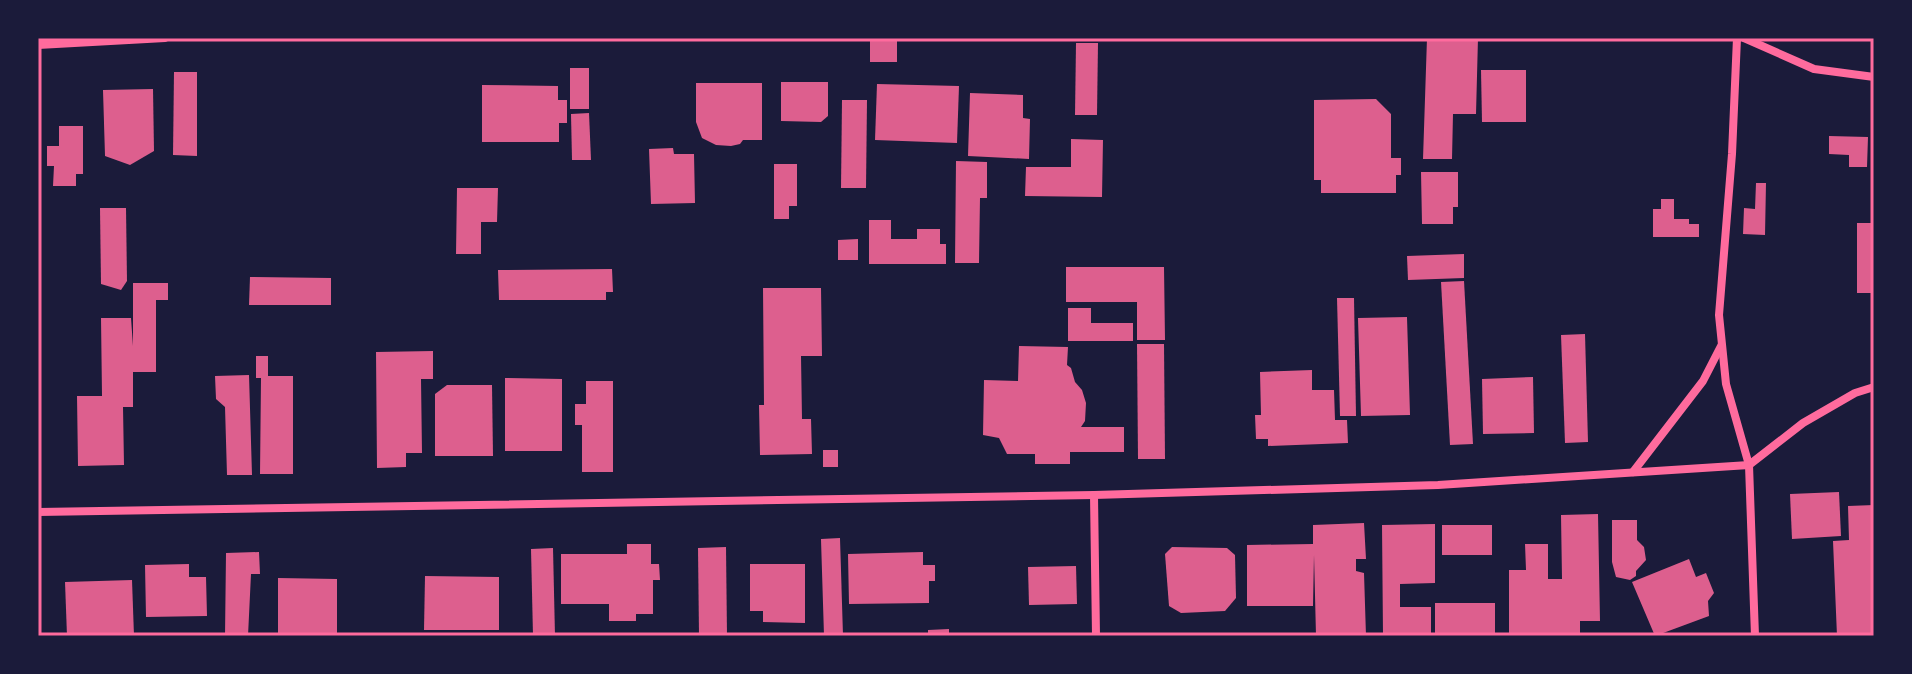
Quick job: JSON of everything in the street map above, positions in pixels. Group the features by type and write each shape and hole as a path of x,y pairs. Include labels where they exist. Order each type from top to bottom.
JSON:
{"street":[{"path":"38,45 165,38"},
{"path":"1737,38 1732,154 1719,315 1726,384 1749,465 1755,636"},
{"path":"1744,38 1814,69 1874,77"},
{"path":"1633,472 1703,381 1722,345"},
{"path":"38,512 1094,495 1438,485 1749,465 1803,423 1855,393 1874,387"},
{"path":"1094,495 1096,636"}],"building":[{"path":"897,38 897,62 870,62 870,39"},
{"path":"1427,38 1478,38 1476,114 1453,114 1452,159 1423,159"},
{"path":"1076,43 1098,43 1097,115 1075,115"},
{"path":"570,68 589,68 589,109 570,109"},
{"path":"1481,70 1526,70 1526,122 1482,122"},
{"path":"174,72 197,72 197,156 173,155"},
{"path":"781,82 828,82 828,116 821,122 781,121"},
{"path":"696,83 762,83 762,140 743,140 731,146 716,145 702,138 696,122"},
{"path":"877,84 959,86 957,143 875,140"},
{"path":"482,85 558,86 558,100 567,100 567,123 559,123 559,142 482,142"},
{"path":"153,89 154,151 130,165 105,156 103,90"},
{"path":"970,93 1023,95 1023,118 1030,119 1029,159 968,156"},
{"path":"1376,99 1391,114 1391,158 1401,158 1401,175 1396,175 1396,193 1321,193 1321,180 1314,180 1314,100"},
{"path":"842,100 867,100 866,188 841,188"},
{"path":"589,113 591,160 572,160 571,114"},
{"path":"59,126 83,126 83,174 76,174 76,186 53,186 54,166 47,166 47,146 59,146"},
{"path":"1829,136 1868,137 1867,167 1849,167 1849,155 1829,154"},
{"path":"1071,139 1103,140 1102,197 1025,196 1026,167 1071,167"},
{"path":"673,148 674,154 694,154 695,203 651,204 649,149"},
{"path":"956,161 987,162 987,198 980,198 979,263 955,263"},
{"path":"774,164 797,164 797,206 789,206 789,219 774,219"},
{"path":"1421,172 1458,172 1458,207 1453,207 1453,224 1422,224"},
{"path":"1756,183 1766,183 1765,235 1743,234 1744,208 1755,209"},
{"path":"457,188 498,188 497,222 481,222 481,254 456,254"},
{"path":"1661,199 1674,199 1674,219 1689,219 1689,224 1699,224 1699,237 1653,237 1653,209 1661,209"},
{"path":"100,208 126,208 127,281 121,290 101,284"},
{"path":"869,220 891,220 891,239 917,239 917,229 940,229 940,244 946,244 946,264 869,264"},
{"path":"1857,223 1874,223 1874,293 1857,293"},
{"path":"858,239 858,260 838,260 838,240"},
{"path":"1464,254 1464,278 1408,280 1407,256"},
{"path":"1066,267 1164,267 1165,340 1137,340 1137,302 1066,302"},
{"path":"612,269 613,292 606,292 606,300 499,300 498,270"},
{"path":"250,277 331,278 331,305 249,305"},
{"path":"1464,281 1473,444 1450,445 1441,282"},
{"path":"133,283 168,283 168,300 156,300 156,372 133,372 133,407 123,407 124,465 78,466 77,396 102,396 101,318 131,318 133,346"},
{"path":"763,288 821,288 822,356 801,356 802,419 811,419 812,454 760,455 759,405 764,405"},
{"path":"1337,298 1354,298 1356,416 1340,416"},
{"path":"1068,308 1091,308 1091,323 1133,323 1133,341 1068,341"},
{"path":"1407,317 1410,415 1361,416 1358,318"},
{"path":"1585,334 1588,442 1565,443 1561,335"},
{"path":"1137,344 1164,344 1165,459 1138,459"},
{"path":"1019,346 1068,347 1067,365 1086,403 1085,421 1081,427 1124,427 1124,452 1070,452 1070,464 1035,464 1035,454 1007,454 999,438 983,435 984,380 1018,381"},
{"path":"433,351 433,379 421,379 422,453 406,453 406,467 377,468 376,352"},
{"path":"256,356 268,356 268,376 293,376 293,474 260,474 261,378 256,378"},
{"path":"1312,370 1312,390 1334,390 1335,420 1347,420 1348,443 1268,446 1268,439 1256,439 1255,415 1261,415 1260,372"},
{"path":"249,375 252,475 227,475 225,407 216,399 215,376"},
{"path":"1533,377 1534,433 1483,434 1482,379"},
{"path":"505,378 562,379 562,451 505,451"},
{"path":"586,381 613,381 613,472 582,472 582,425 575,425 575,404 586,404"},
{"path":"447,385 492,385 493,456 435,456 435,394"},
{"path":"823,450 838,450 838,467 823,467"},
{"path":"1839,492 1841,536 1792,539 1790,494"},
{"path":"1874,505 1874,636 1837,636 1833,541 1849,540 1848,506"},
{"path":"1598,514 1600,621 1580,621 1580,636 1509,633 1509,570 1526,570 1525,544 1548,544 1548,579 1562,579 1561,515"},
{"path":"1612,520 1637,520 1637,540 1644,547 1646,560 1630,580 1616,577 1612,562"},
{"path":"1364,523 1366,559 1356,559 1356,571 1364,573 1366,636 1316,636 1314,555 1313,606 1247,606 1247,545 1313,544 1313,525"},
{"path":"1435,524 1435,583 1400,584 1400,607 1431,607 1431,636 1383,636 1382,525"},
{"path":"1442,525 1492,525 1492,555 1442,555"},
{"path":"840,538 843,636 824,636 821,539"},
{"path":"627,544 651,544 651,564 659,564 660,580 653,580 653,614 636,614 636,621 609,621 609,604 561,604 561,554 627,554"},
{"path":"726,547 727,636 699,636 698,548"},
{"path":"1172,547 1227,548 1235,555 1236,598 1225,611 1181,613 1169,606 1165,554"},
{"path":"553,548 555,636 533,636 531,549"},
{"path":"259,552 260,574 251,574 248,636 225,636 226,553"},
{"path":"923,552 923,565 935,565 935,581 929,581 929,603 849,604 848,554"},
{"path":"1689,559 1696,577 1706,573 1714,593 1708,601 1709,616 1655,636 1632,582"},
{"path":"189,564 189,577 206,577 207,616 146,617 145,565"},
{"path":"750,564 805,564 805,623 763,622 763,611 750,611"},
{"path":"1076,566 1077,604 1029,605 1028,567"},
{"path":"425,576 499,577 499,630 424,630"},
{"path":"278,578 337,579 337,636 278,636"},
{"path":"132,580 134,636 67,636 65,582"},
{"path":"1435,603 1495,603 1495,636 1435,636"},
{"path":"949,629 949,636 928,636 928,630"}]}
